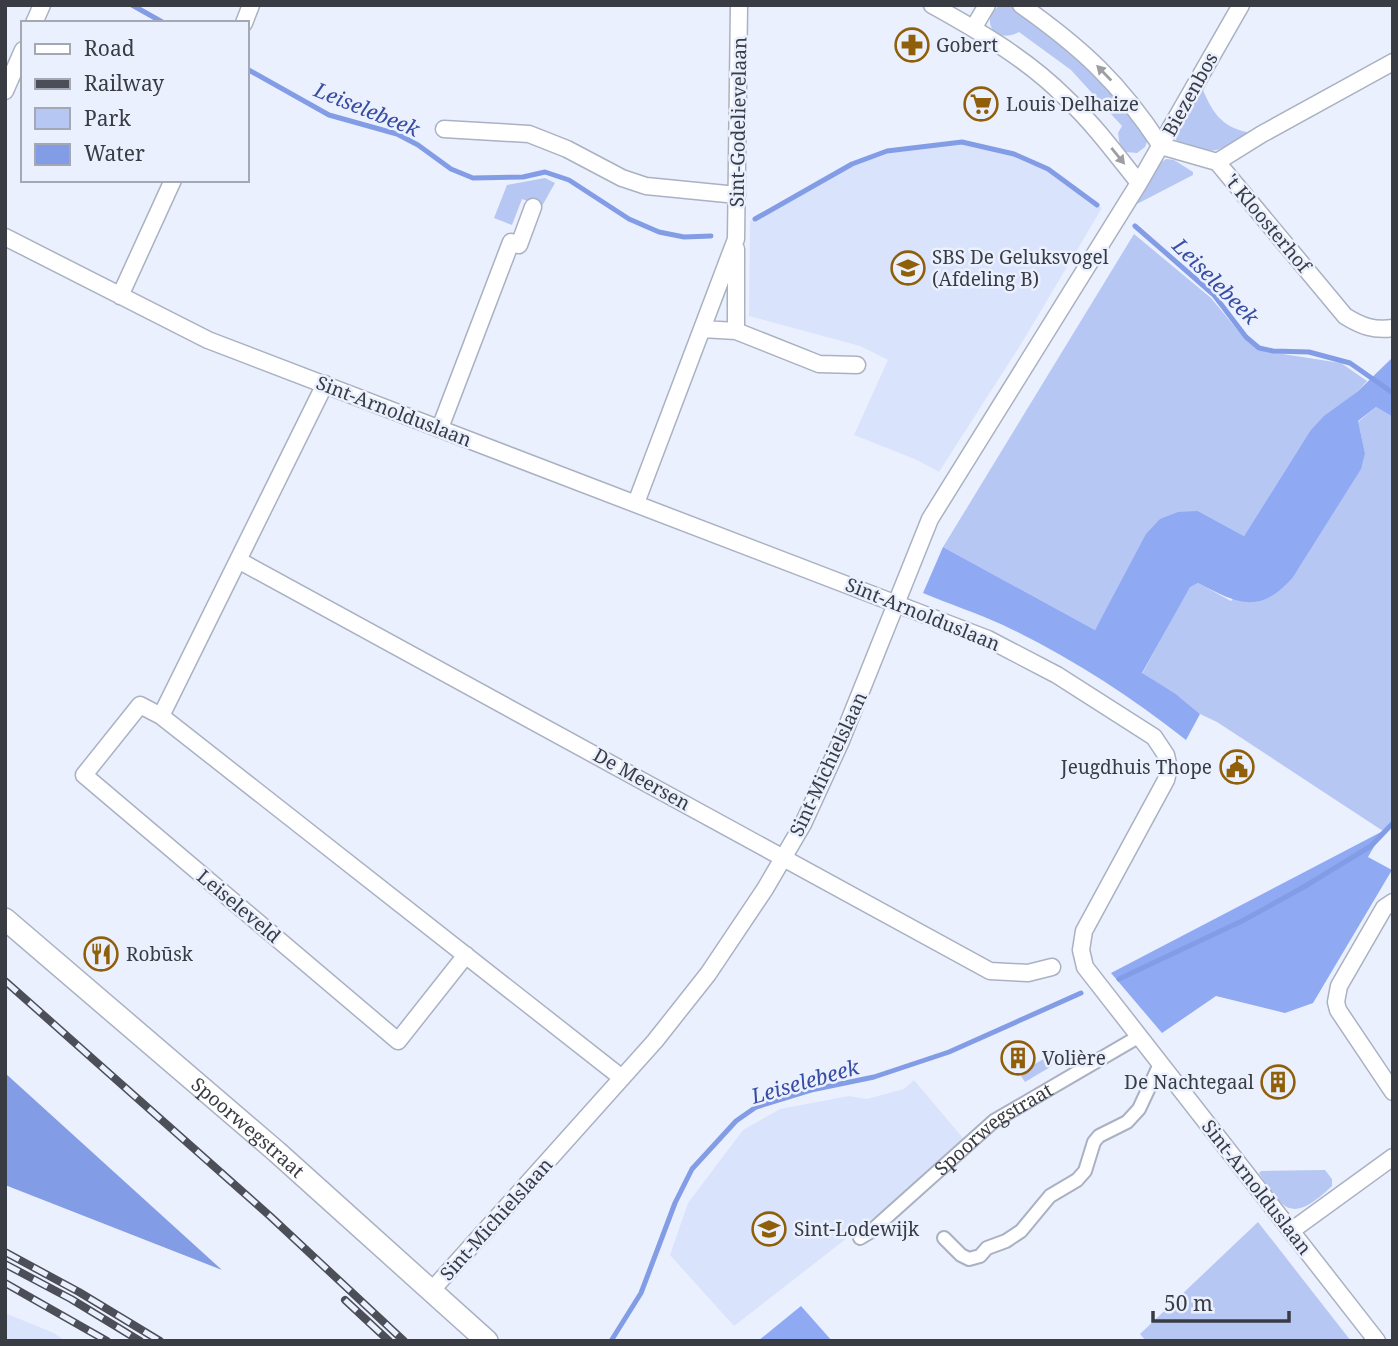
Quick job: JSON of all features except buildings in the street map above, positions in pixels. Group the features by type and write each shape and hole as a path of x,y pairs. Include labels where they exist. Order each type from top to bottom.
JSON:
{"street":[{"path":"35,21 42,5"},
{"name":"Sint-Godelievelaan","path":"736,331 739,5"},
{"path":"932,5 974,27 1014,54 1063,94 1139,183"},
{"path":"974,27 987,5"},
{"path":"1021,5 1074,43 1096,64 1136,108 1161,146"},
{"name":"Biezenbos","path":"1139,183 1241,5"},
{"path":"5,91 21,55"},
{"path":"1217,162 1262,134 1393,62"},
{"path":"444,130 529,134 567,149 622,178 646,186 737,195"},
{"name":"'t Kloosterhof","path":"1161,146 1217,162 1345,316 1374,329 1393,328"},
{"path":"120,296 172,182"},
{"name":"Sint-Michielslaan","path":"432,1290 655,1041 708,974 742,925 803,824 841,741 930,519 1139,183"},
{"path":"440,428 511,242 519,245 533,207"},
{"name":"Sint-Arnolduslaan","path":"5,237 208,340 896,603 1021,654 1141,727 1161,746 1169,768 1166,780 1084,931 1081,950 1085,967 1377,1341"},
{"name":"Sint-Godelievelaan","path":"636,503 736,239"},
{"path":"702,329 736,331 819,364 858,365"},
{"path":"324,384 161,716 622,1078"},
{"name":"De Meersen","path":"238,560 990,971 1028,973 1052,967"},
{"name":"Leiseleveld","path":"161,716 140,705 84,775 398,1041 466,955"},
{"path":"1392,903 1384,908 1339,986 1336,1002 1338,1010 1393,1091"},
{"name":"Spoorwegstraat","path":"5,919 219,1101 487,1341"},
{"name":"Spoorwegstraat","path":"860,1238 994,1121 1138,1037"},
{"path":"944,1238 969,1259 981,1256 987,1248 1006,1241 1021,1231 1050,1196 1077,1180 1085,1171 1094,1142 1099,1136 1127,1122 1139,1109 1160,1064"},
{"path":"1291,1231 1393,1157"}],"shaded area":[{"name":"SBS De Geluksvogel (Afdeling B)","path":"962,142 1014,154 1048,169 1102,208 1023,341 939,472 917,460 854,435 888,360 860,346 749,316 750,221 852,164 887,151"},
{"path":"1393,357 1393,417 1376,407 1358,421 1365,453 1361,469 1293,577 1270,597 1259,601 1237,600 1198,583 1190,587 1142,673 1176,694 1200,714 1186,740 1120,692 1051,650 993,621 923,593 943,547 1095,630 1146,534 1160,519 1178,512 1198,511 1244,536 1310,431 1324,416 1357,392"},
{"path":"1383,831 1368,857 1392,870 1313,1003 1285,1013 1216,996 1162,1033 1111,973"},
{"name":"Sint-Lodewijk","path":"914,1080 968,1144 734,1326 670,1255 688,1203 743,1130 780,1109 849,1096 867,1099 904,1089"},
{"path":"801,1306 832,1341 758,1341"},
{"path":"5,1313 54,1333 66,1341 5,1341"}],"green space":[{"path":"1001,5 1015,7 1038,22 1114,93 1148,139 1145,147 1137,153 1126,152 1120,147 1118,133 1122,126 1071,70 1019,32 1002,36 996,33 990,23 991,17 994,10"},
{"path":"1203,90 1219,117 1230,126 1247,132 1247,135 1213,151 1198,150 1178,142 1176,133"},
{"path":"1166,159 1174,160 1193,172 1193,175 1133,206 1157,165"},
{"path":"545,178 555,183 542,206 522,199 512,225 494,218 507,185"},
{"path":"1134,234 1211,298 1245,339 1258,350 1341,363 1367,381 1310,431 1244,536 1198,511 1116,593 1095,630 943,547"},
{"path":"1376,407 1393,417 1393,820 1383,831 1142,674 1189,587 1198,583 1231,601 1365,453 1358,422"},
{"path":"1047,1057 1052,1066 1025,1082 1019,1073"},
{"path":"1325,1170 1332,1179 1332,1186 1299,1209 1283,1205 1259,1173 1261,1171"},
{"path":"1258,1222 1351,1341 1146,1341 1140,1334"}],"water":[{"path":"5,1073 222,1270 5,1185"}],"waterway":[{"name":"Leiselebeek","path":"132,5 160,21"},
{"name":"Leiselebeek","path":"248,70 329,115 397,134 418,145 451,169 473,178 523,177 545,172 569,180 629,219 659,232 684,237 711,236"},
{"name":"Leiselebeek","path":"755,219 852,164 887,151 962,142 1014,154 1048,169 1097,205"},
{"name":"Leiselebeek","path":"1135,226 1214,295 1246,337 1259,348 1309,352 1350,363 1393,393"},
{"name":"Leiselebeek","path":"1119,979 1244,920 1302,888 1371,846 1393,823"},
{"name":"Leiselebeek","path":"611,1341 641,1293 675,1203 692,1169 736,1121 756,1107 811,1090 874,1077 949,1052 1081,993"}],"railway":[{"path":"5,981 271,1217 404,1341"},
{"path":"5,1252 79,1292 160,1341"},
{"path":"5,1264 71,1299 140,1341"},
{"path":"5,1283 107,1341"},
{"path":"345,1300 389,1341"}],"place":[{"name":"Gobert","path":"912,45"},
{"name":"Louis Delhaize","path":"981,104"},
{"name":"SBS De Geluksvogel (Afdeling B)","path":"908,268"},
{"name":"Jeugdhuis Thope","path":"1237,767"},
{"name":"Robūsk","path":"101,954"},
{"name":"Volière","path":"1018,1058"},
{"name":"De Nachtegaal","path":"1278,1082"},
{"name":"Sint-Lodewijk","path":"769,1229"}]}
